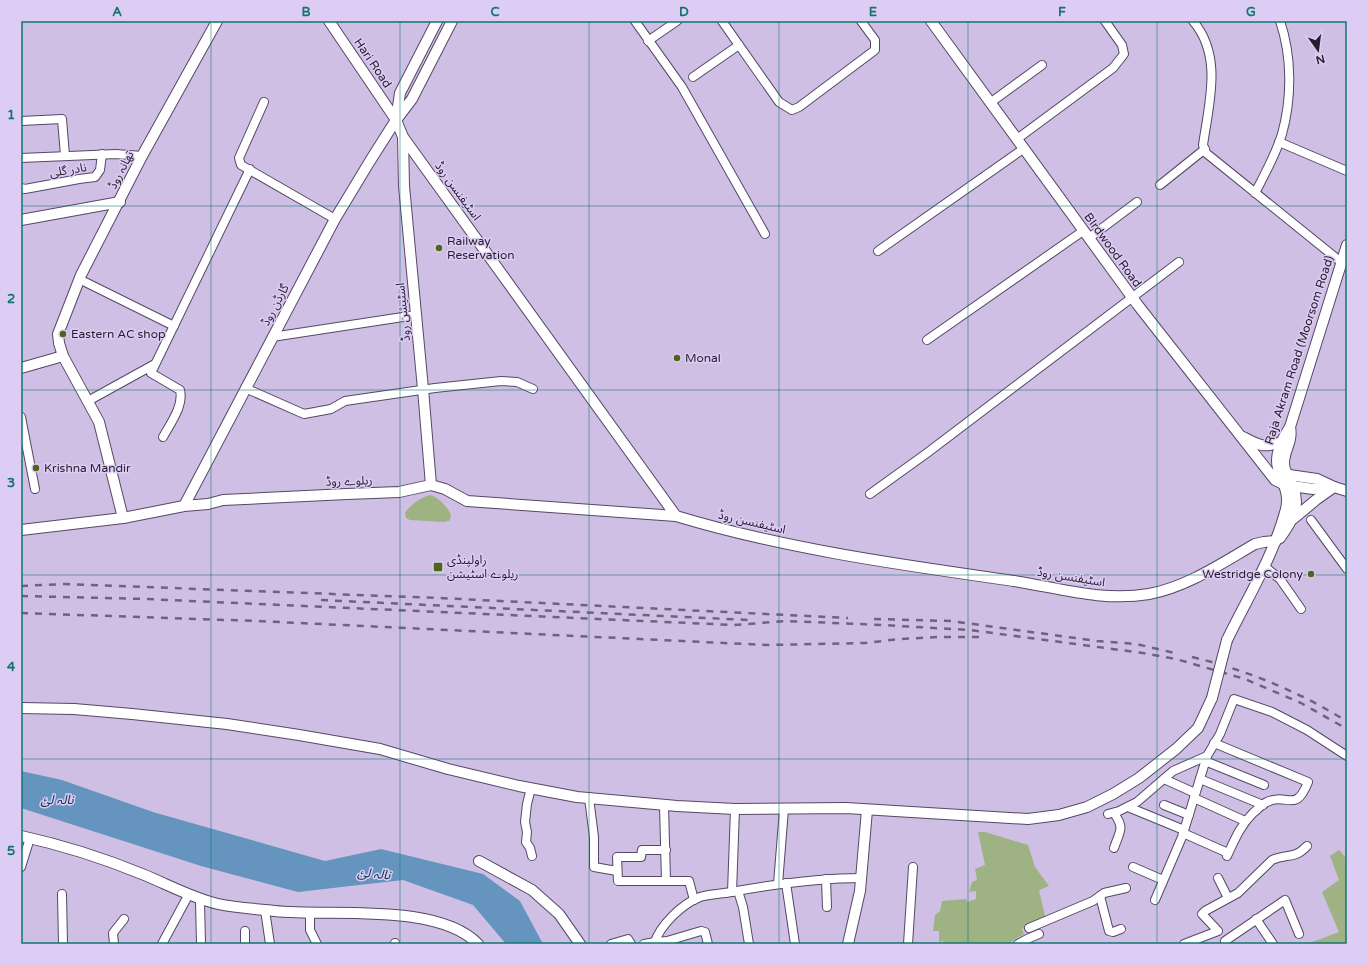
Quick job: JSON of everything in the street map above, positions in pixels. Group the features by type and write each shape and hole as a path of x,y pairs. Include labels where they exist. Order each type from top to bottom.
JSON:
{"street":[{"name":"تھانہ روڈ","path":"63,356 58,334 79,279 120,202 142,156 217,21"},
{"name":"Hari Road","path":"329,21 396,120 403,137"},
{"path":"396,120 400,93 437,21"},
{"name":"گارڈن روڈ","path":"184,506 335,219 396,120 412,99 452,21"},
{"path":"635,21 648,42 682,87 702,126 765,234"},
{"path":"648,42 677,21"},
{"path":"722,21 779,102 792,110 799,107 875,50 875,40 861,21"},
{"name":"BIrdwood Road","path":"931,21 1132,297 1270,474 1275,480 1289,486"},
{"path":"1017,139 1119,62 1124,54 1122,45 1105,21"},
{"path":"1193,21 1200,29 1210,54 1212,78 1203,145 1206,153 1341,262"},
{"path":"1255,193 1269,166 1282,134 1288,96 1288,54 1280,21"},
{"path":"693,77 739,45"},
{"path":"990,103 1042,65"},
{"path":"264,102 239,158 241,165 335,219"},
{"path":"21,121 62,119 65,156"},
{"name":"اسٹیشن روڈ","path":"403,137 404,186 431,485"},
{"name":"اسٹیفنسن روڈ","path":"403,137 676,516 732,532 928,570 1015,581 1087,594 1117,597 1150,594 1178,585 1206,572 1255,544 1276,542"},
{"path":"1279,142 1347,171"},
{"path":"878,251 1023,149"},
{"path":"1160,185 1205,149"},
{"path":"21,158 102,154 142,156"},
{"name":"نادر گلی","path":"21,188 25,189 79,179 95,178 100,170 102,154"},
{"path":"163,437 182,397 180,390 150,373 250,169"},
{"path":"21,220 120,202"},
{"path":"927,340 1086,234 1137,202"},
{"name":"Raja Akram Road (Moorsom Road)","path":"1284,474 1277,460 1282,442 1290,427 1347,245"},
{"path":"870,494 927,453 1179,262"},
{"path":"79,279 174,326"},
{"path":"272,337 416,315"},
{"path":"21,368 63,356 88,400 98,422 124,518"},
{"path":"88,400 155,364"},
{"path":"245,388 304,414 331,409 345,401 423,389 501,381 517,382 533,389"},
{"path":"21,417 35,489"},
{"path":"1290,427 1291,439 1284,462 1284,474 1289,486 1295,494 1296,508 1293,519"},
{"path":"1238,434 1254,443 1267,447 1282,442"},
{"path":"1270,474 1284,474 1317,479 1334,488 1347,491"},
{"path":"431,485 445,489 468,501 676,516"},
{"name":"ریلوے روڈ","path":"21,530 124,518 184,506 231,500 399,492 431,485"},
{"path":"1289,486 1313,489 1334,488"},
{"path":"1276,542 1286,508 1289,486"},
{"path":"21,708 132,714 256,728 380,749 448,769 577,798 735,809 846,808 1028,819 1059,815 1087,807 1113,794 1139,778 1176,749 1198,728 1212,698 1227,640 1276,542 1293,519 1317,498 1334,488"},
{"path":"1311,520 1347,569"},
{"path":"1264,566 1280,579 1301,609"},
{"path":"1155,900 1184,832 1206,759 1220,734 1234,699 1278,715 1307,730 1347,756"},
{"path":"1128,806 1228,854 1236,835 1245,821 1263,805 1272,800 1296,800 1303,794 1308,782 1214,743"},
{"path":"1114,848 1121,828 1121,823 1111,814 1137,802 1173,771 1206,759 1264,785"},
{"path":"1164,779 1245,821"},
{"path":"1200,779 1263,805"},
{"path":"531,788 525,822 527,832 526,842 530,848 532,856"},
{"path":"589,798 594,837 594,867 617,871"},
{"path":"664,805 666,881"},
{"path":"1164,805 1189,815"},
{"path":"735,809 735,891 743,907 749,944"},
{"path":"784,809 782,883 795,944"},
{"path":"848,944 862,878 867,810"},
{"path":"21,867 26,837 94,856 218,904 265,910 310,913 408,915 441,923 470,936 478,944"},
{"path":"1299,934 1285,900 1256,919 1227,942 1202,914 1238,893 1272,860 1278,857 1290,857 1302,852 1308,846"},
{"path":"666,850 642,850 641,857 617,857 618,881 689,881 694,900"},
{"path":"478,861 532,890 559,914 580,944"},
{"path":"908,944 913,867"},
{"path":"1132,867 1163,880"},
{"path":"655,943 667,923 680,908 701,897 782,883 826,879 862,878"},
{"path":"1218,878 1228,898"},
{"path":"826,879 827,907"},
{"path":"1029,928 1093,901 1104,893 1126,888"},
{"path":"62,894 63,944"},
{"path":"162,944 189,894"},
{"path":"1100,896 1109,931 1113,932 1121,929"},
{"path":"200,902 201,944"},
{"path":"265,910 270,944"},
{"path":"310,913 310,930 317,944"},
{"path":"114,944 113,933 124,919"},
{"path":"1256,919 1273,944"},
{"path":"244,944 245,931"},
{"path":"644,944 667,941 701,931 705,932 708,944"},
{"path":"1184,944 1202,941 1218,931"},
{"path":"1018,944 1039,934"},
{"path":"611,944 628,939 631,944"}],"green space":[{"path":"431,495 441,501 449,510 451,516 449,521 410,520 406,518 405,513 413,504 424,497"},
{"path":"978,832 985,832 1028,845 1035,867 1049,886 1039,890 1046,920 1022,929 1024,934 1008,944 944,944 943,941 939,942 939,931 933,931 935,915 940,911 942,901 966,899 967,902 976,899 976,891 969,892 972,882 977,880 975,869 985,865"},
{"path":"1339,850 1347,859 1347,944 1307,944 1339,932 1322,892 1339,880 1330,856"}],"water":[{"name":"نالہ لئ","path":"21,771 62,780 153,812 325,861 381,849 483,874 520,901 543,944 506,944 473,905 403,880 298,892 201,866 21,808"}],"railway":[{"path":"21,586 65,584 439,598 848,618"},
{"path":"21,596 146,599 734,625 787,621 970,630 1143,653 1176,659 1245,679 1301,703 1347,729"},
{"path":"321,600 749,620"},
{"path":"21,613 257,621 767,645 865,643 939,637 986,637"},
{"path":"874,619 951,621 1097,641 1136,644 1175,653"},
{"path":"1192,657 1234,669 1275,684 1313,702 1347,721"}],"place":[{"name":"Railway Reservation","path":"439,248"},
{"name":"Eastern AC shop","path":"63,334"},
{"name":"Monal","path":"677,358"},
{"name":"Krishna Mandir","path":"36,468"},
{"name":"راولپنڈی ریلوے اسٹیشن","path":"438,567"},
{"name":"Westridge Colony","path":"1311,574"}]}
